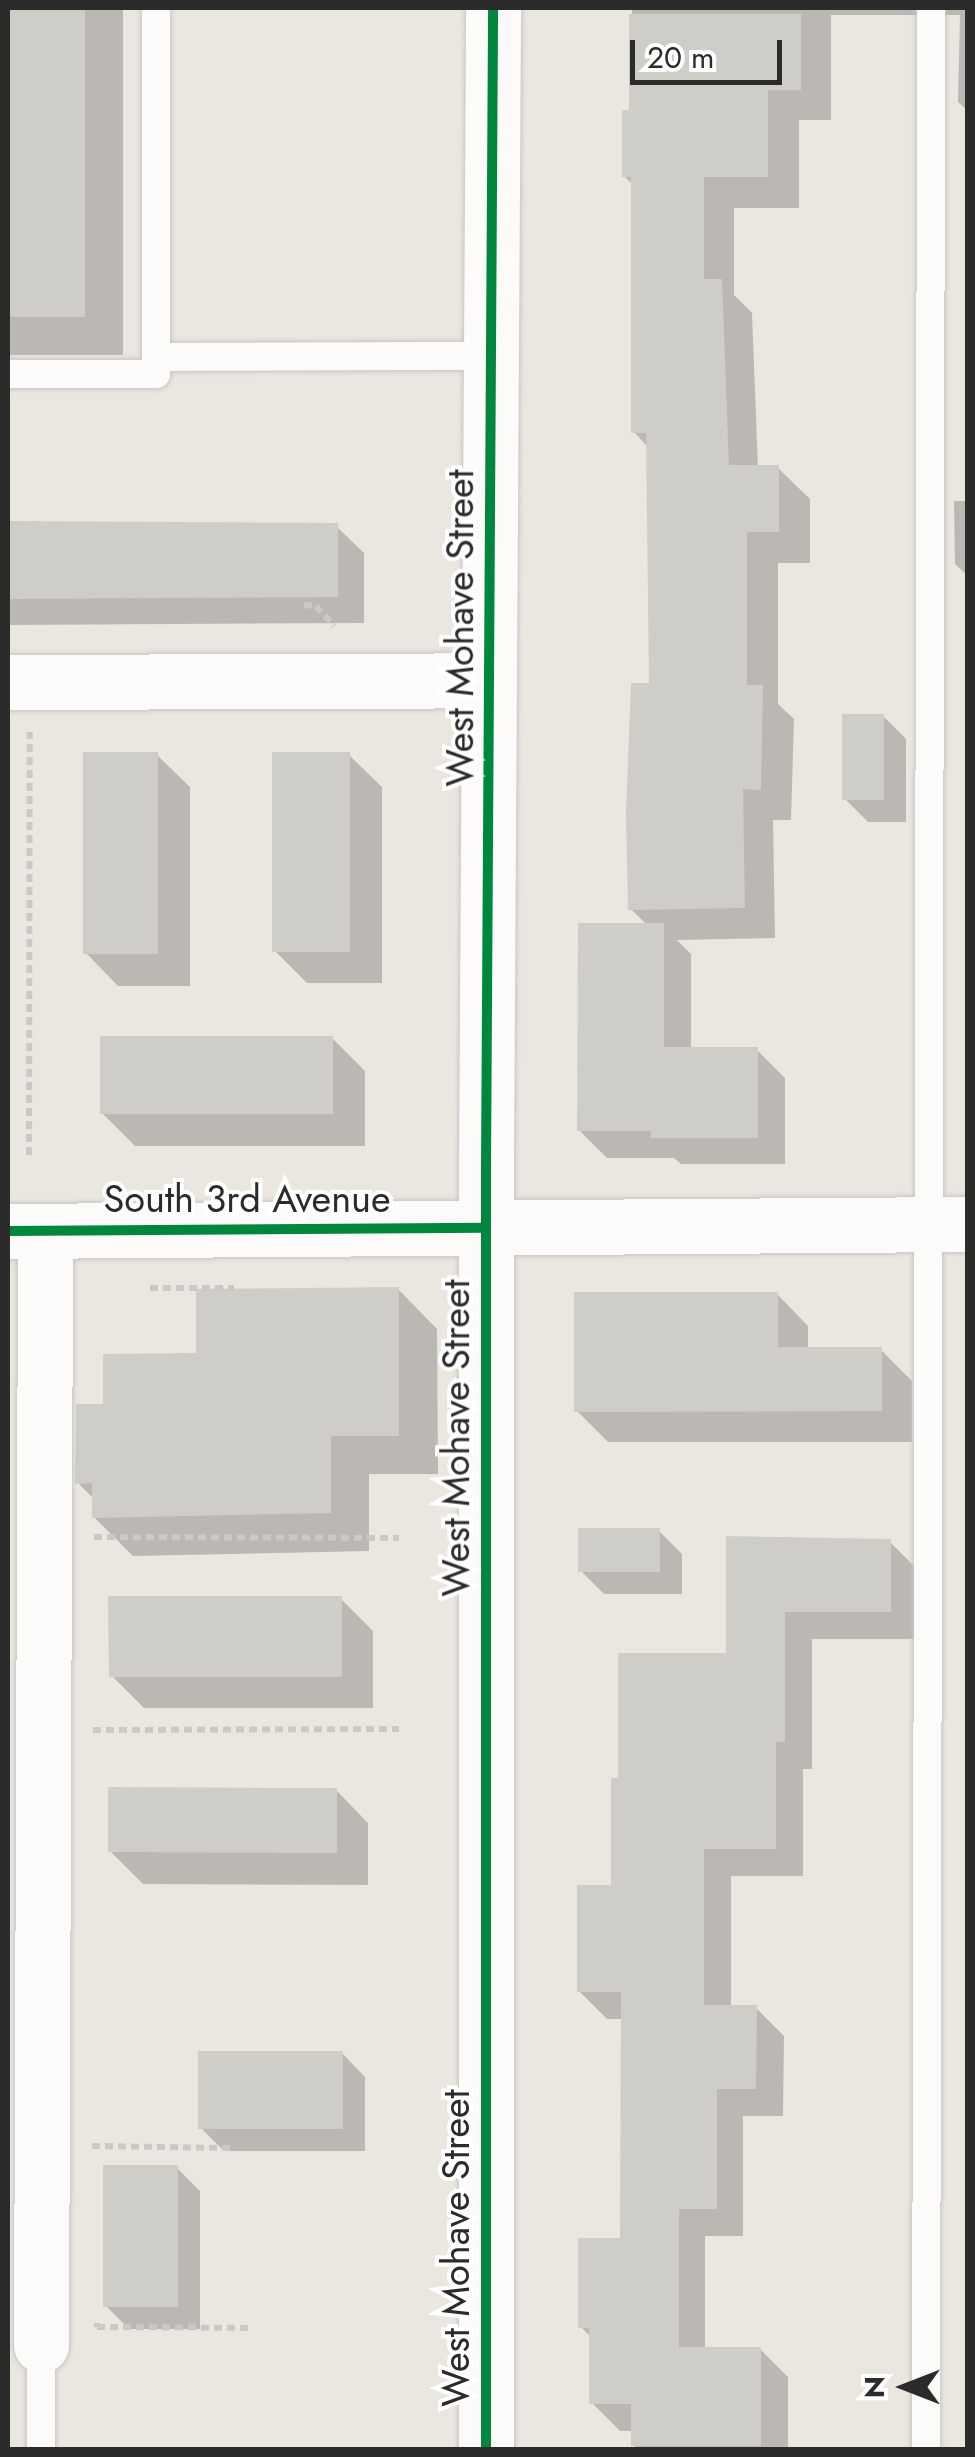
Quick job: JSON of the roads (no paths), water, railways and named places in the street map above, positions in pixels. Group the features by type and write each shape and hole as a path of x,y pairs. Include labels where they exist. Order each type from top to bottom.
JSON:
{"street":[{"name":"West Mohave Street","path":"486,2450 486,1228 493,8"},
{"path":"19,704 489,680"},
{"name":"South 3rd Avenue","path":"26,1231 948,1225"},
{"path":"26,1231 40,2345"}],"lane":[{"path":"8,374 156,374 156,8"},
{"path":"926,2450 948,1225 931,8"},
{"path":"156,356 491,356"},
{"path":"40,2345 40,2450"}]}
